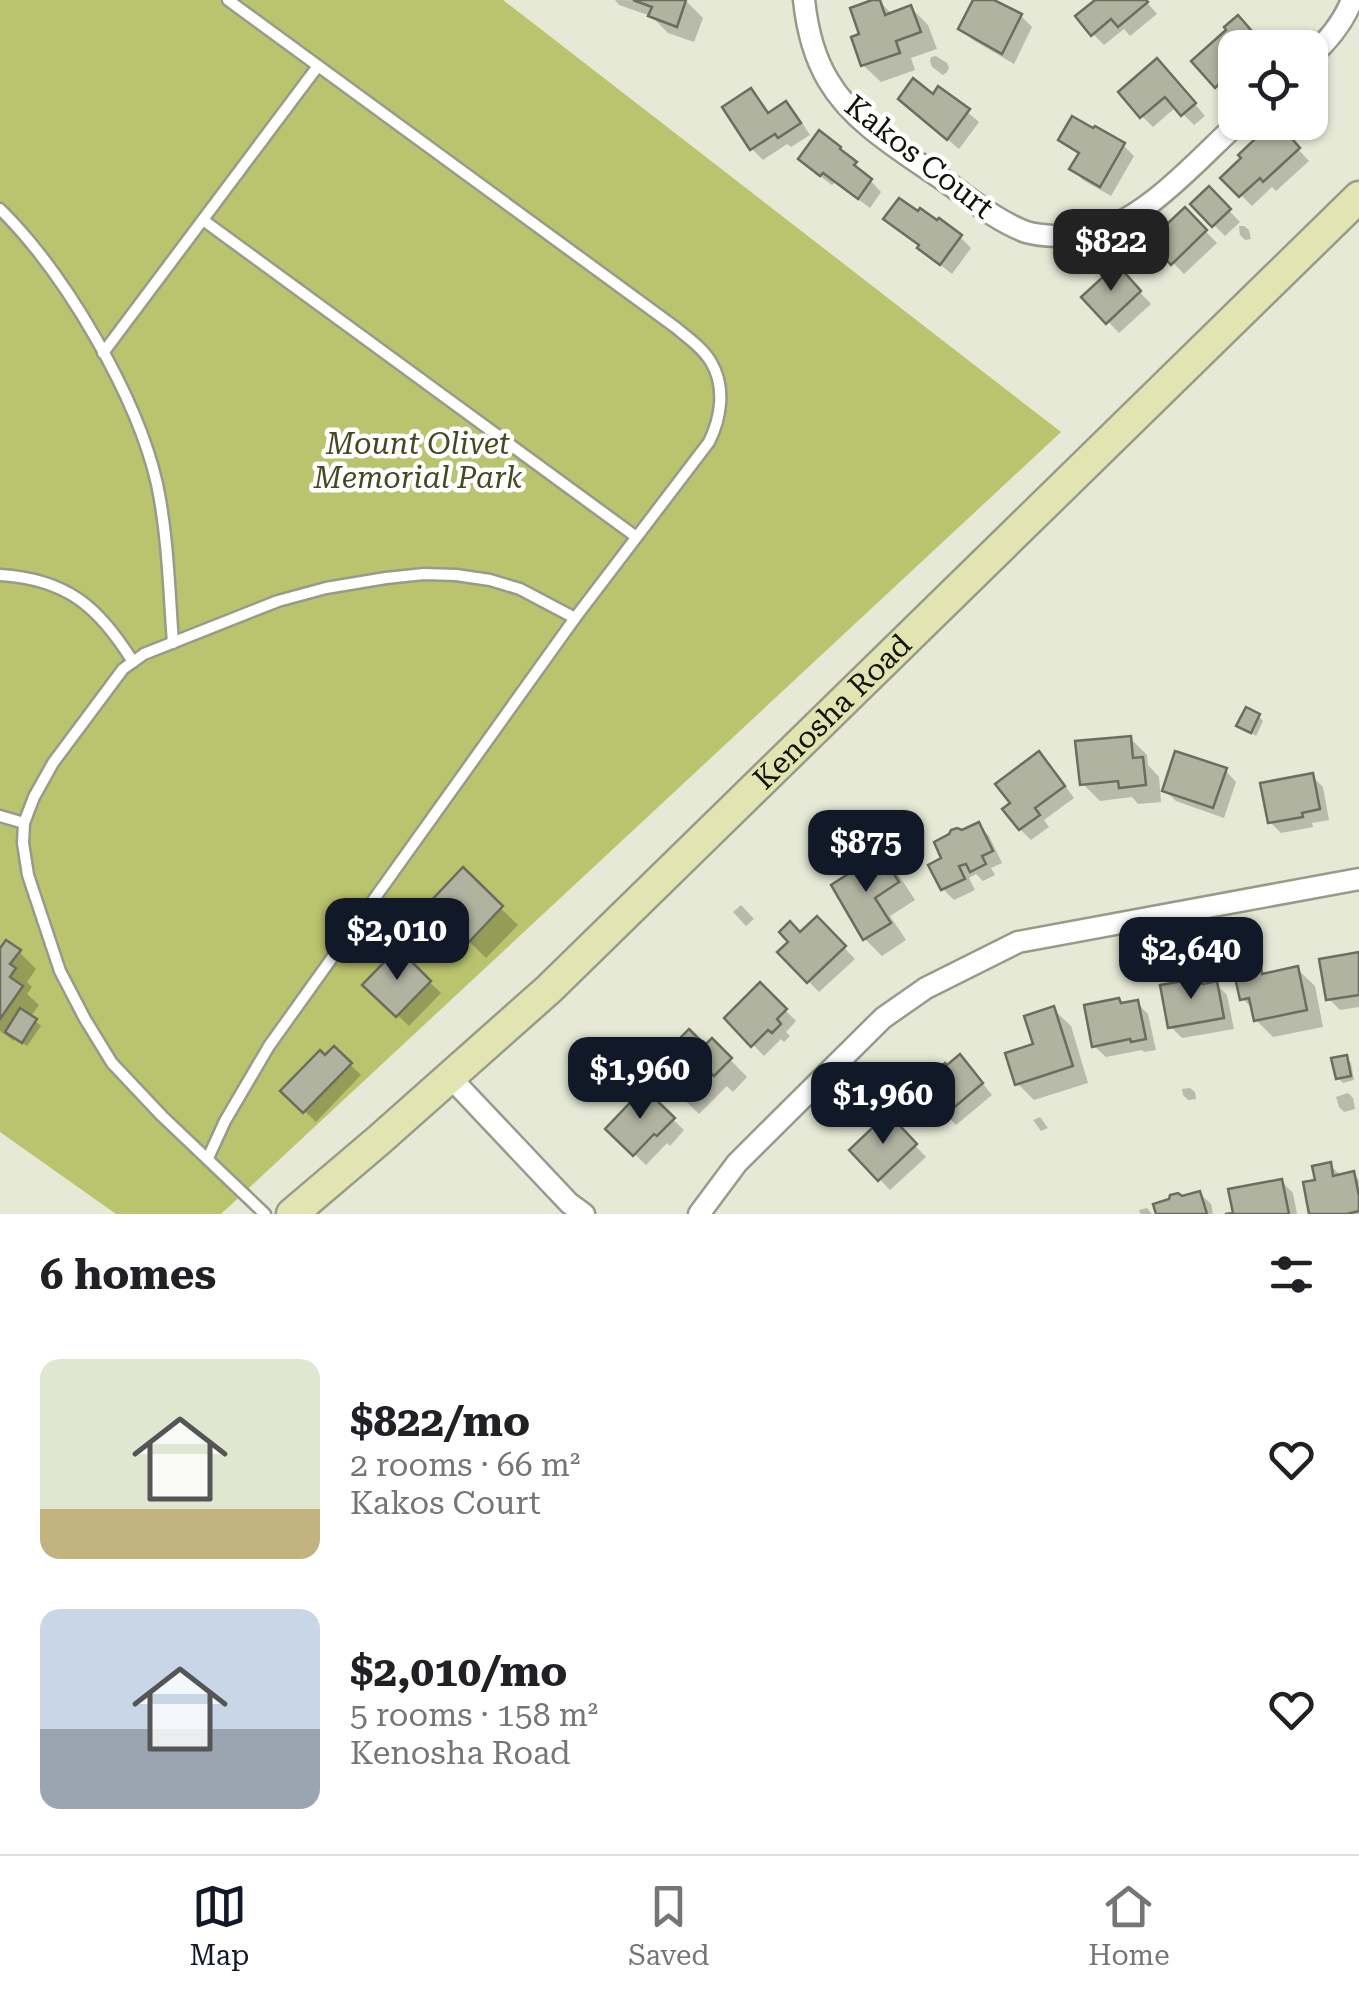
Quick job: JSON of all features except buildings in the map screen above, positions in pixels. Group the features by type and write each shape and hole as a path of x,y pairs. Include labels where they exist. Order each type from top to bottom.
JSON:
{"street":[{"name":"Kakos Court","path":"804,0 814,52 828,81 848,108 1003,222 1031,234 1084,236 1115,224 1148,206 1220,140"},
{"path":"1328,41 1352,0"},
{"name":"Kenosha Road","path":"292,1214 549,988 1359,196"},
{"path":"699,1214 737,1163 870,1032 941,980 1018,942 1359,879"},
{"path":"450,1077 569,1203 584,1214"}],"lane":[{"path":"208,1158 268,1046 574,618 708,442 718,424 721,402 712,362 675,327 228,0"},
{"path":"104,354 318,66"},
{"path":"0,209 45,261 82,316 146,445 164,526 173,643"},
{"path":"203,220 635,536"},
{"path":"265,1214 112,1063 84,1019 60,970 28,875 24,823 34,796 52,763 123,669 144,654 278,601 326,588 424,574 456,575 490,580 532,595 574,618"},
{"path":"0,575 44,582 86,604 104,620 133,662"},
{"path":"0,816 24,823"}],"green space":[{"name":"Mount Olivet Memorial Park","path":"0,0 503,0 1061,432 221,1214 116,1214 0,1132"}]}
